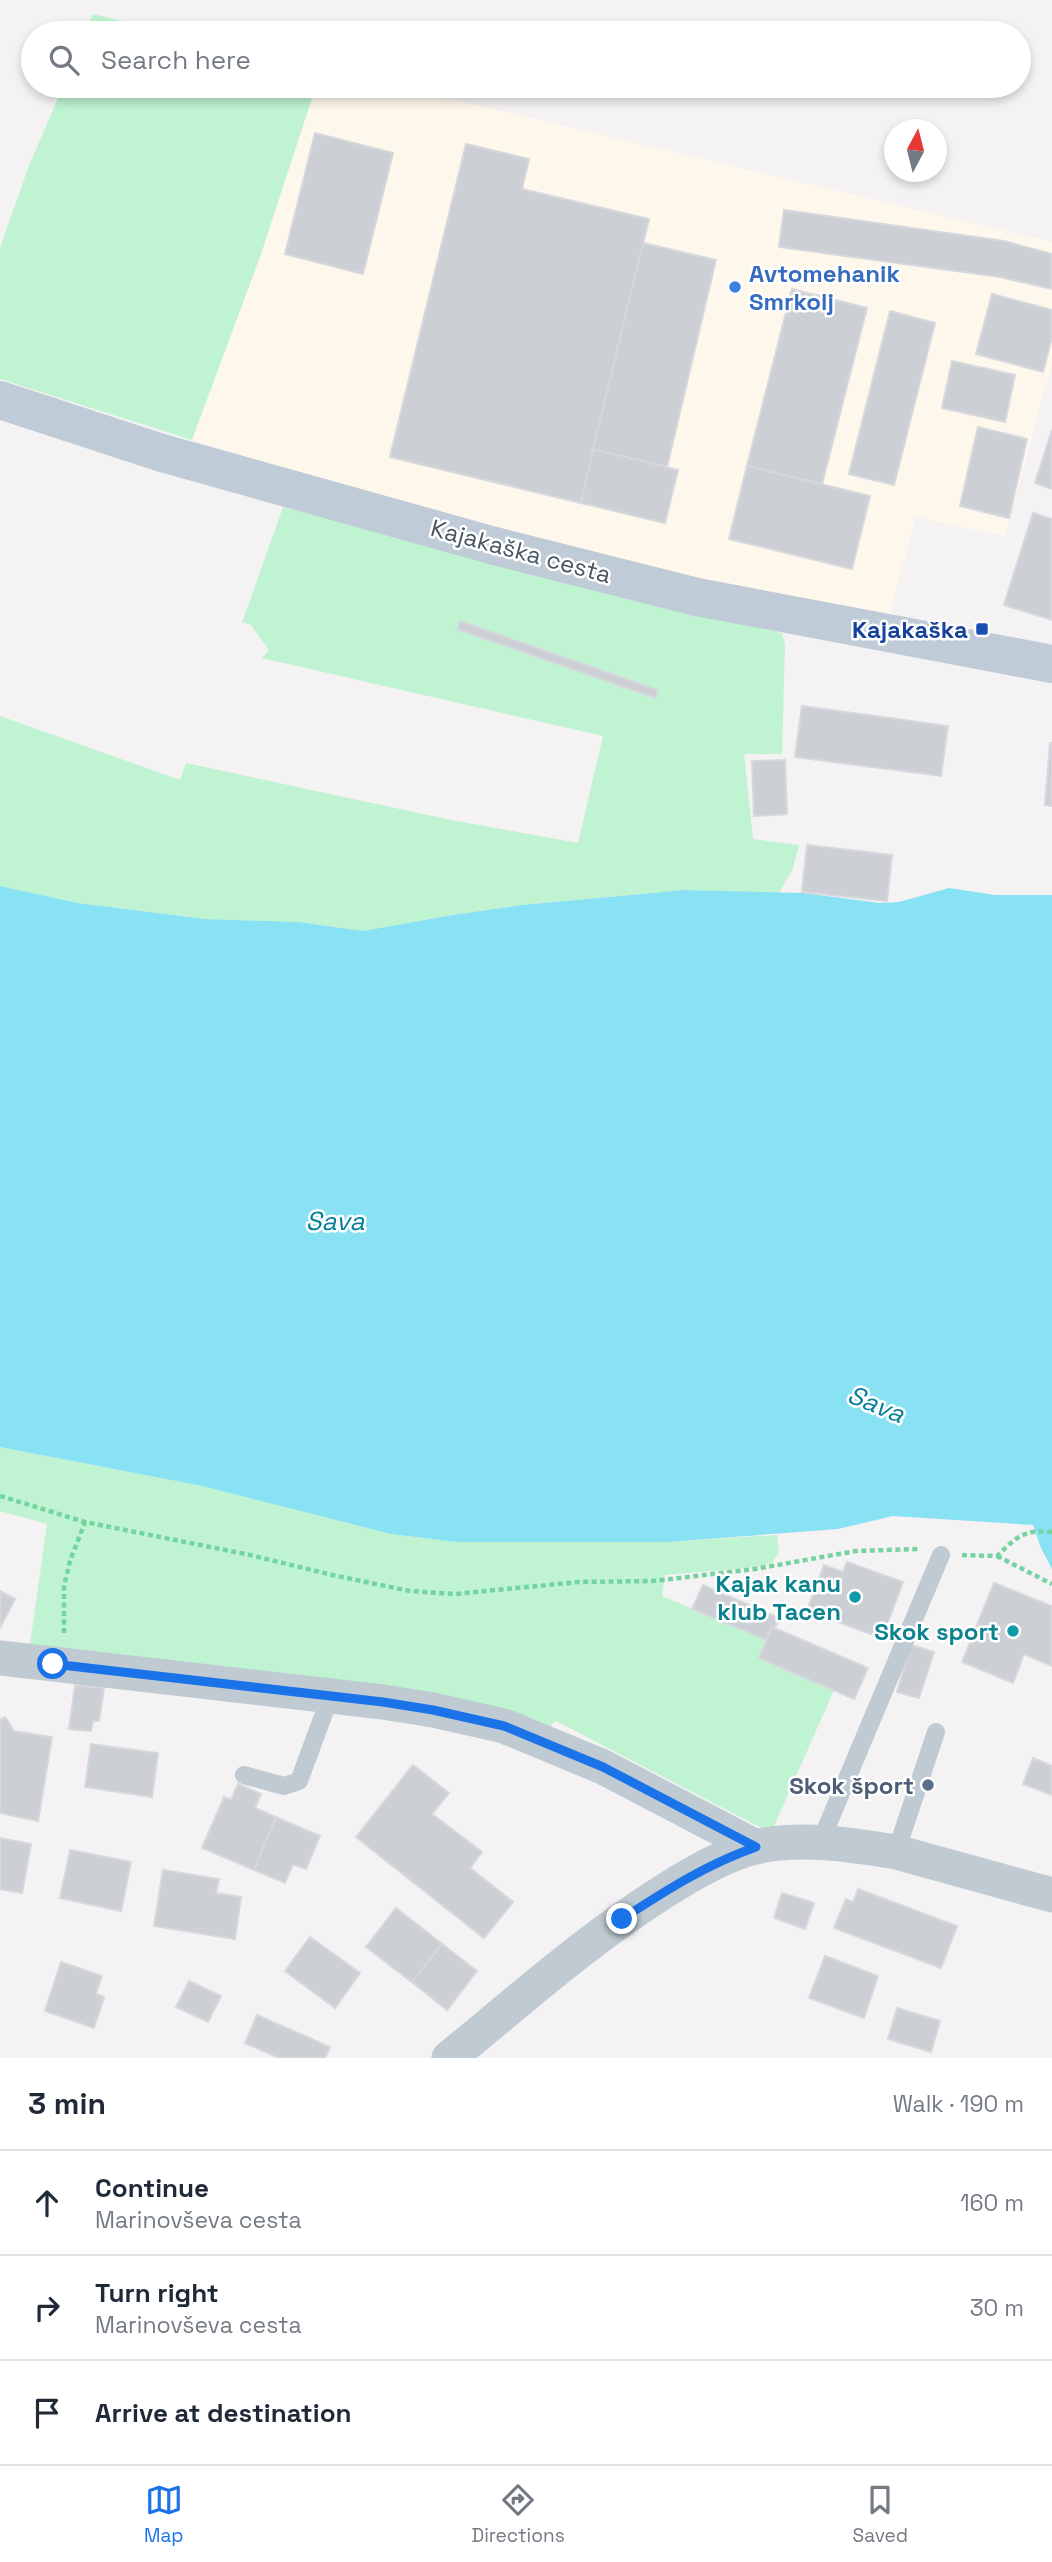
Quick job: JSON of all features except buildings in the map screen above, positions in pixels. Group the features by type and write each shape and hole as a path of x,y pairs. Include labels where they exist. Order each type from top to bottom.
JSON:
{"street":[{"name":"Kajakaška cesta","path":"0,400 162,453 491,545 696,597 1052,664"},
{"path":"0,1658 433,1710 504,1726 603,1767 756,1847"},
{"path":"449,2058 622,1919 691,1875 756,1847 783,1842 820,1843 896,1852 1052,1895"}],"lane":[{"path":"820,1843 942,1555"},
{"path":"244,1775 284,1786 299,1781 330,1697"},
{"path":"896,1852 936,1732"}],"path":[{"path":"0,1496 85,1522 410,1591 455,1594 578,1582 653,1581 755,1569 856,1551 923,1549 942,1555 998,1556 1052,1584"},
{"path":"53,1664 65,1628 64,1586 85,1522"},
{"path":"998,1556 1020,1534 1052,1532"}],"shaded area":[{"path":"312,98 446,98 1052,242 1052,362 1005,536 915,517 889,619 695,581 383,499 192,440 261,254"}],"green space":[{"path":"93,14 122,21 90,21"},
{"path":"58,98 312,98 261,254 192,440 0,379 0,248 27,171"},
{"path":"283,507 641,600 782,633 785,644 782,754 744,754 753,839 799,845 793,868 779,893 684,890 522,905 363,931 299,922 205,919 78,903 0,886 0,716 180,780 186,763 451,820 578,843 603,736 262,658 269,650 250,624 242,623"},
{"path":"0,1447 202,1486 391,1534 457,1542 668,1542 777,1535 779,1552 772,1563 757,1567 665,1575 662,1596 767,1640 759,1658 834,1690 771,1833 556,1721 550,1726 488,1708 29,1652 47,1524 0,1511"}],"water":[{"name":"Sava","path":"0,886 78,903 205,919 299,922 363,931 522,905 684,890 803,893 880,903 899,902 949,888 995,895 1052,895 1052,1569 1033,1525 893,1516 838,1529 668,1542 457,1542 391,1534 202,1486 0,1447"}],"place":[{"name":"Avtomehanik Smrkolj","path":"735,287"},
{"name":"Kajakaška","path":"982,629"},
{"name":"Kajak kanu klub Tacen","path":"855,1597"},
{"name":"Skok sport","path":"1013,1631"},
{"name":"Skok šport","path":"928,1785"}],"route":[{"path":"53,1664 383,1702 504,1726 603,1767 756,1847 691,1875 622,1919"}]}
